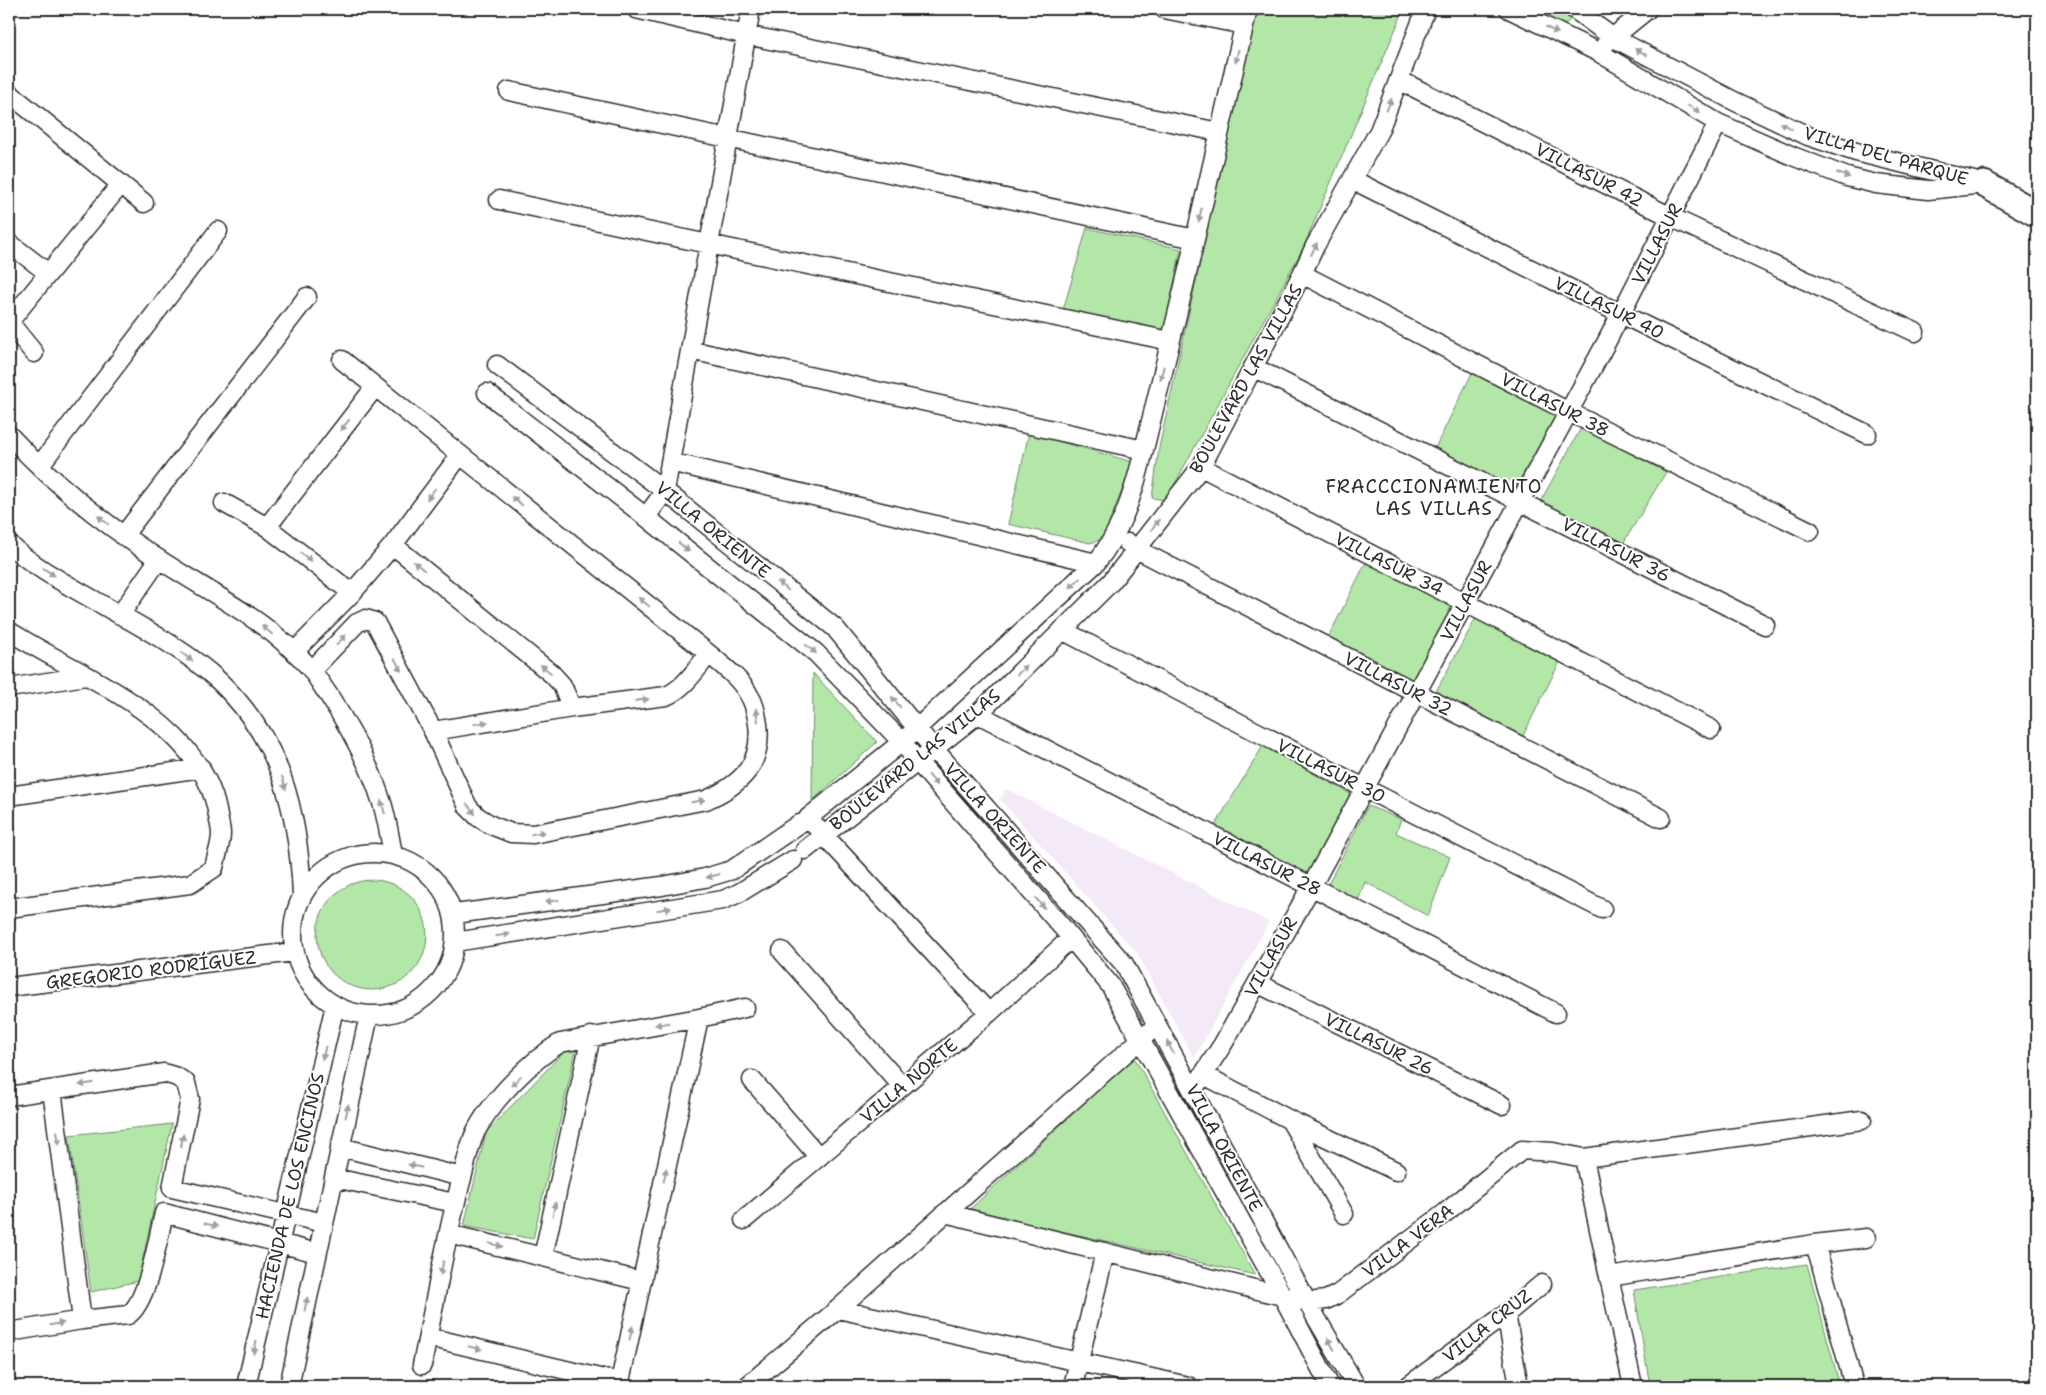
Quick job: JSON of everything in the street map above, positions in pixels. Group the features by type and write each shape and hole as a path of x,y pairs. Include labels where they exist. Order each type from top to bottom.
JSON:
{"street":[{"path":"636,9 746,34 1219,132"},
{"path":"646,517 665,491 751,9"},
{"path":"1164,9 1246,17"},
{"name":"BOULEVARD LAS VILLAS","path":"455,942 731,898 763,880 799,855 978,714 1111,582 1201,467 1315,246 1379,131 1426,9"},
{"name":"VILLA DEL PARQUE","path":"1508,9 1598,52 1718,123 1795,157 1847,177 1876,184 1928,190 1984,184"},
{"name":"VILLA DEL PARQUE","path":"1574,9 1612,37 1734,101 1808,136 1856,152 1984,184"},
{"path":"1598,52 1612,37 1648,9"},
{"name":"BOULEVARD LAS VILLAS","path":"455,914 706,878 732,870 803,821 902,742 1096,563 1116,533 1134,489 1195,240 1246,17"},
{"name":"VILLASUR 42","path":"1399,80 1671,217 1915,332"},
{"path":"509,91 728,137 1195,240"},
{"path":"9,93 144,203"},
{"name":"VILLASUR","path":"1193,1090 1204,1075 1311,887 1621,314 1718,123"},
{"path":"1795,157 1808,136"},
{"name":"VILLASUR 40","path":"1353,180 1867,434"},
{"path":"34,353 9,322 120,184"},
{"path":"1984,184 2037,214"},
{"path":"499,200 1170,341"},
{"path":"40,465 218,231"},
{"path":"9,243 48,273"},
{"name":"VILLASUR 38","path":"1302,274 1568,412 1810,531"},
{"path":"123,536 308,297"},
{"path":"690,350 1144,450"},
{"path":"312,670 357,623 366,619 375,622 433,731 468,807 478,817 491,825 511,833 533,834 706,800 725,791 741,779 754,763 758,745 759,729 756,706 739,681 708,654 342,360"},
{"name":"VILLA ORIENTE","path":"496,365 665,491 835,628 933,748 1124,964 1306,1302 1356,1386"},
{"name":"VILLASUR 36","path":"1253,367 1765,625"},
{"path":"267,527 374,387"},
{"name":"VILLA ORIENTE","path":"487,393 816,652 902,742 916,761 1071,938 1110,985 1282,1295 1330,1386"},
{"path":"9,435 84,505 123,536 250,615 294,652 312,670 344,720 364,758 382,803 393,855"},
{"path":"294,652 352,592 393,545 460,455"},
{"path":"670,462 1096,563"},
{"name":"VILLASUR 34","path":"1201,467 1711,729"},
{"path":"224,503 267,527 352,592"},
{"name":"VILLASUR 32","path":"1116,533 1136,549 1661,818"},
{"path":"9,544 63,582 181,652 218,680 248,712 270,747 282,775 292,813 300,859 302,894"},
{"path":"393,545 552,674 562,685 572,708"},
{"path":"120,615 159,559"},
{"name":"VILLASUR 30","path":"1062,630 1364,788 1602,908"},
{"path":"9,631 116,692 154,719 181,743 201,768 216,799 221,835 214,868 190,884 9,908"},
{"path":"433,731 572,708 666,696 674,693 686,682 708,654"},
{"path":"9,688 86,676"},
{"name":"VILLASUR 28","path":"978,714 1556,1013"},
{"path":"9,796 201,768"},
{"path":"803,821 822,835 989,1013"},
{"path":"363,853 393,855 420,867 440,887 455,914 455,942 447,969 441,980 421,1000 396,1012 369,1015 357,1014 335,1005 313,989 298,966 294,952 292,922 302,894 310,881 322,871 348,856 363,853"},
{"path":"756,854 763,880"},
{"name":"VILLA NORTE","path":"744,1220 989,1013 1071,938"},
{"path":"782,951 902,1086"},
{"name":"GREGORIO RODRÍGUEZ","path":"9,987 294,952"},
{"name":"VILLASUR 26","path":"1256,983 1502,1105"},
{"name":"HACIENDA DE LOS ENCINOS","path":"246,1386 335,1005"},
{"path":"422,1365 462,1177 476,1132 492,1106 543,1053 560,1043 745,1008"},
{"name":"HACIENDA DE LOS ENCINOS","path":"289,1386 369,1015"},
{"path":"428,1337 608,1380 618,1380 622,1373 699,1018"},
{"path":"747,1386 838,1309 1158,1024"},
{"path":"543,1257 591,1036"},
{"path":"9,1096 164,1072 177,1077 186,1083 190,1099 172,1188 324,1223"},
{"path":"1204,1075 1290,1120 1396,1171"},
{"path":"752,1080 819,1157"},
{"path":"52,1090 82,1320"},
{"path":"1290,1120 1344,1214"},
{"path":"1633,1386 1584,1158 1862,1120"},
{"path":"340,1147 462,1177"},
{"name":"VILLA VERA","path":"945,1213 1306,1302 1326,1300 1338,1294 1445,1213 1522,1150 1554,1152 1584,1158"},
{"path":"334,1178 455,1203"},
{"path":"9,1332 82,1320 128,1315 134,1311 143,1295 164,1214 317,1253"},
{"path":"449,1234 641,1281"},
{"path":"1609,1276 1814,1244 1866,1238"},
{"path":"1814,1244 1854,1386"},
{"path":"1072,1386 1105,1252"},
{"name":"VILLA CRUZ","path":"1408,1386 1506,1314 1542,1284"},
{"path":"838,1309 1188,1386"},
{"path":"1506,1314 1519,1386"}],"shaded area":[{"path":"1006,789 1269,922 1194,1058 1137,953 1000,799"}],"green space":[{"path":"1256,9 1404,9 1304,246 1166,500 1152,498 1159,448"},
{"path":"1518,9 1561,9 1570,20 1559,30"},
{"path":"1087,228 1181,249 1163,336 1063,310"},
{"path":"1472,373 1556,415 1513,492 1433,452"},
{"path":"1581,428 1666,472 1621,547 1539,504"},
{"path":"1029,433 1133,462 1103,539 1090,543 1008,524"},
{"path":"1367,560 1457,607 1412,686 1327,640"},
{"path":"1477,616 1561,659 1521,740 1434,695"},
{"path":"813,673 877,742 812,801"},
{"path":"1263,746 1353,795 1306,876 1214,827"},
{"path":"1368,806 1401,819 1396,833 1450,857 1428,916 1365,882 1358,901 1327,886"},
{"path":"372,880 393,884 411,896 423,914 427,935 423,956 411,974 393,986 372,990 351,986 333,974 321,956 317,935 321,914 333,896 351,884"},
{"path":"576,1050 533,1239 464,1226 486,1132 565,1051"},
{"path":"1134,1057 1255,1275 969,1210"},
{"path":"172,1124 138,1281 91,1292 69,1135"},
{"path":"1807,1264 1840,1386 1650,1386 1634,1290"}],"district":[{"name":"FRACCCIONAMIENTO LAS VILLAS","path":"1434,497"}]}
